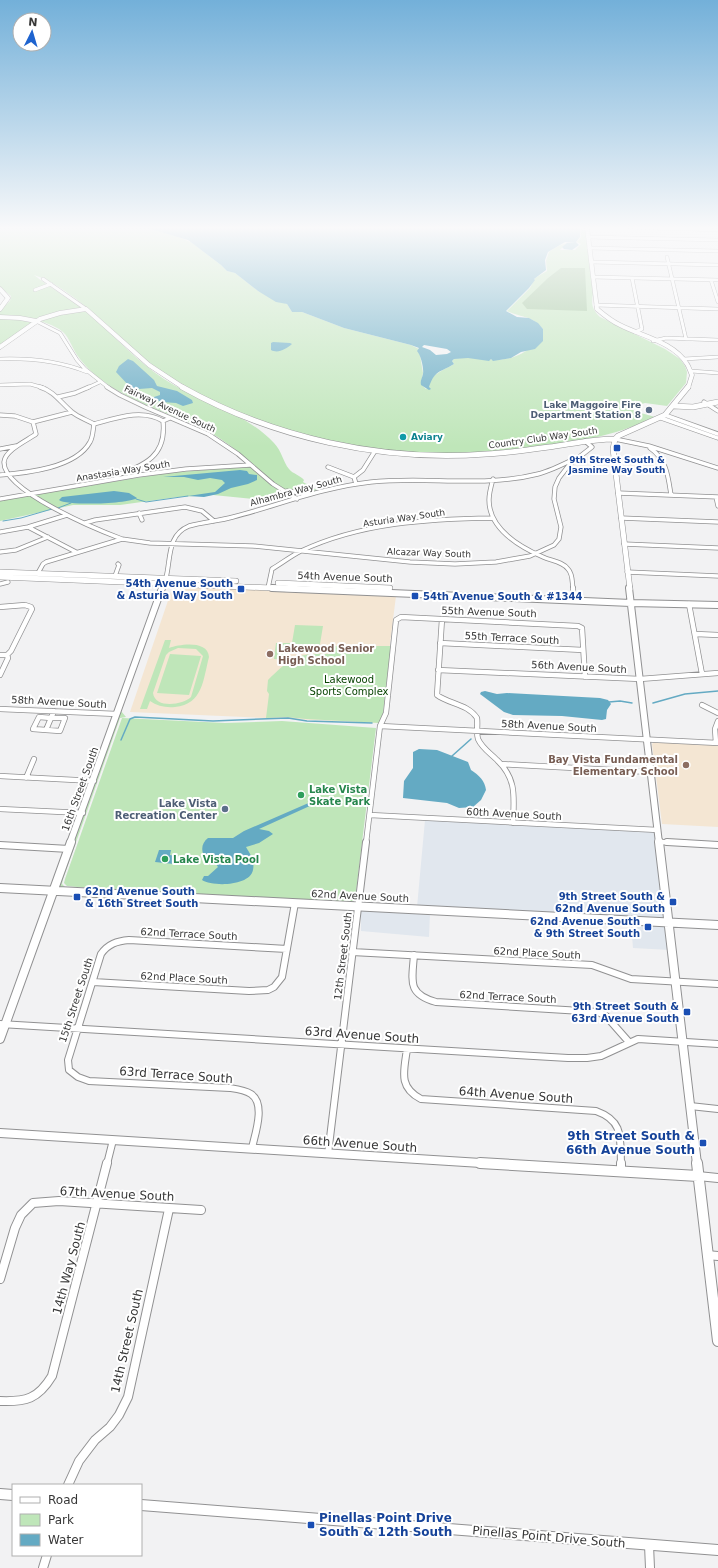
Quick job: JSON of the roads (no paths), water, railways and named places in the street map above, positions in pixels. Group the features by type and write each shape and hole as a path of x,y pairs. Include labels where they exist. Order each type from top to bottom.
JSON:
{"street":[{"path":"0,308 7,302 7,300"},
{"name":"Country Club Way South","path":"74,300 86,309 150,365 178,384 211,401 258,421 310,439 375,451 416,455 479,454 544,448 592,439 614,439"},
{"path":"595,300 596,305 600,312 608,318 672,350 684,359 691,372 690,383 675,405 663,416 614,439"},
{"path":"635,332 642,328 636,300"},
{"path":"676,300 686,339"},
{"path":"596,305 718,309"},
{"path":"0,347 16,337 36,321 71,311 86,309"},
{"name":"Fairway Avenue South","path":"0,317 20,318 36,321 60,333 79,362 100,382 120,395 208,434 238,454 250,466 297,499"},
{"path":"653,341 662,338 718,340"},
{"path":"684,359 718,357"},
{"path":"0,359 34,359 64,364 90,374"},
{"path":"64,364 79,362"},
{"path":"691,372 718,375"},
{"path":"58,397 75,393 100,382"},
{"path":"0,386 30,384 45,388 58,397 72,412 94,424 157,412"},
{"path":"675,405 688,407 718,401"},
{"path":"706,403 718,411"},
{"path":"0,415 15,416 33,422 72,412"},
{"path":"100,482 134,468 150,458 161,447 165,436 163,421 159,417 147,415"},
{"path":"663,416 718,434"},
{"path":"663,416 718,438"},
{"path":"163,421 170,418"},
{"path":"0,449 25,443 36,434 33,422"},
{"path":"0,475 43,468 64,462 78,454 89,445 92,438 94,424"},
{"path":"592,439 633,429"},
{"path":"614,439 642,444 718,468"},
{"path":"614,439 618,493 650,772 670,922 675,982 718,1341"},
{"name":"Alcazar Way South","path":"173,543 229,544 372,558 458,563 514,560 537,554 554,545 561,536 562,526 554,506 554,491 560,475 575,459 592,447 585,441"},
{"path":"642,444 656,452 666,463 671,495"},
{"path":"17,446 4,460 4,466 8,474 32,494 67,515 122,539 143,542 173,543"},
{"path":"354,477 366,466 375,451"},
{"name":"Alhambra Way South","path":"173,543 175,535 182,529 356,484 397,480 493,479 535,474 555,469 575,459"},
{"name":"Anastasia Way South","path":"0,498 32,494 138,475 193,469 250,466"},
{"path":"328,467 354,477"},
{"path":"134,468 138,475"},
{"path":"354,477 356,484"},
{"path":"493,479 488,502 493,518 501,529 514,541 537,554 568,568 571,574 573,598"},
{"path":"280,488 300,493 318,493"},
{"path":"618,493 717,497 718,506"},
{"path":"85,523 95,520 178,507 192,508 206,513 214,521"},
{"path":"139,513 142,520"},
{"path":"0,532 28,527 67,515"},
{"name":"Asturia Way South","path":"268,585 272,569 301,552 345,535 380,527 443,520 493,518"},
{"path":"621,518 718,522"},
{"path":"28,527 76,552"},
{"path":"0,552 16,550 48,538"},
{"path":"38,573 43,564 46,562 122,539"},
{"name":"16th Street South","path":"0,1039 3,1024 83,813 165,581 173,543"},
{"path":"624,544 718,548"},
{"path":"115,576 119,565 118,564"},
{"name":"54th Avenue South","path":"0,572 115,576 165,581"},
{"path":"627,572 718,576"},
{"name":"54th Avenue South","path":"0,577 268,585 718,605"},
{"path":"0,584 8,582"},
{"path":"689,604 696,634 702,674"},
{"path":"0,608 25,605 31,607 32,609 11,651 7,655 8,658 0,675"},
{"name":"55th Avenue South","path":"398,618 578,626 582,628 583,650"},
{"name":"12th Street South","path":"328,1154 380,726 386,713 396,620 398,618"},
{"path":"442,620 437,695 442,700 461,707 475,715 478,721 477,731 479,743 509,773 514,784 513,823"},
{"path":"696,634 718,635"},
{"name":"55th Terrace South","path":"440,643 583,650"},
{"path":"583,650 585,677"},
{"path":"0,655 7,655"},
{"name":"56th Avenue South","path":"438,670 640,679 718,673"},
{"path":"702,705 718,713"},
{"name":"58th Avenue South","path":"0,709 118,714"},
{"path":"46,730 54,711"},
{"path":"39,717 51,718 65,718 60,731 33,729 39,717"},
{"path":"717,743 715,729 718,721"},
{"name":"58th Avenue South","path":"380,726 717,743"},
{"path":"26,778 34,759"},
{"path":"501,764 650,772"},
{"path":"0,776 94,781"},
{"path":"0,809 83,813"},
{"name":"60th Avenue South","path":"370,816 658,830"},
{"path":"659,842 718,844"},
{"path":"0,845 69,849"},
{"name":"62nd Avenue South","path":"0,888 718,925"},
{"path":"287,949 295,903"},
{"name":"62nd Terrace South","path":"114,942 129,940 287,949"},
{"name":"15th Street South","path":"69,1070 68,1060 101,954 104,949 114,942"},
{"name":"62nd Place South","path":"93,982 249,991 268,990 274,987 282,977 287,949"},
{"name":"62nd Place South","path":"352,952 592,965 626,978 718,984"},
{"name":"62nd Terrace South","path":"414,955 411,984 413,990 425,1000 436,1002 598,1012 606,1016 628,1042"},
{"name":"63rd Avenue South","path":"3,1024 407,1049 588,1058 606,1054 628,1042 648,1039 718,1044"},
{"name":"64th Avenue South","path":"407,1049 405,1084 407,1090 413,1096 421,1099 596,1111 612,1118 617,1125 621,1172"},
{"name":"63rd Terrace South","path":"69,1070 78,1077 89,1080 230,1088 247,1091 254,1096 259,1110 252,1148"},
{"path":"690,1106 718,1109"},
{"name":"66th Avenue South","path":"0,1133 718,1178"},
{"name":"14th Way South","path":"0,1401 23,1402 36,1397 45,1389 52,1376 113,1140"},
{"name":"67th Avenue South","path":"0,1279 15,1228 21,1215 33,1203 59,1201 201,1210"},
{"name":"14th Street South","path":"68,1484 79,1461 95,1440 114,1421 128,1397 169,1208"},
{"path":"707,1255 718,1256"},
{"path":"0,1494 12,1495"},
{"name":"Pinellas Point Drive South","path":"142,1505 718,1550"},
{"path":"649,1545 650,1568"},
{"path":"43,1568 47,1556"}],"water":[{"path":"273,300 517,300 506,311 517,317 529,318 538,323 543,329 543,341 535,349 521,352 511,358 493,361 491,359 489,361 468,358 454,359 452,361 454,364 441,371 433,378 429,387 431,389 429,390 421,385 423,369 421,359 417,351 419,348 344,328 302,312 292,312 287,304","holes":["424,345 447,349 451,352 436,355 430,350 422,347"]},
{"path":"271,343 292,344 285,349 274,351 271,350"},
{"path":"128,359 133,361 154,380 157,386 177,391 192,400 193,403 183,406 176,403 162,402 151,398 160,395 160,392 152,388 131,388 116,372 119,366"},
{"path":"240,470 247,471 249,474 257,475 257,480 231,488 218,494 204,497 188,496 215,492 225,483 222,480 210,478 198,480 184,477 163,477"},
{"path":"114,491 129,493 137,498 123,502 98,504 73,503 59,500 62,497"},
{"path":"485,691 497,694 507,693 600,698 608,700 611,704 607,710 606,719 602,720 562,716 513,715 504,712 480,694 481,692"},
{"path":"419,749 437,750 468,762 471,770 481,778 484,784 486,790 481,800 473,807 459,808 447,803 403,798 404,781 413,768 413,752"},
{"path":"320,798 323,800 259,829 269,831 273,834 259,843 246,847 252,857 253,870 245,879 230,884 214,884 202,880 204,876 208,876 218,867 203,854 202,848 208,838 233,838 244,831"},
{"name":"Lake Vista Pool","path":"159,850 171,850 170,855 176,856 174,864 155,862"}],"waterway":[{"path":"136,499 146,502 188,496"},
{"path":"58,508 71,503"},
{"path":"3,521 21,518 52,509"},
{"path":"653,703 685,694 718,691"},
{"path":"609,702 620,701 632,703"},
{"path":"121,740 130,719 135,717 213,721 288,718 307,721 372,723"},
{"path":"452,756 471,739"}],"place":[{"name":"Lake Maggoire Fire Department Station 8","path":"649,410"},
{"name":"Aviary","path":"403,437"},
{"name":"9th Street South & Jasmine Way South","path":"617,448"},
{"name":"54th Avenue South & Asturia Way South","path":"241,589"},
{"name":"54th Avenue South & #1344","path":"415,596"},
{"name":"Lakewood Senior High School","path":"270,654"},
{"name":"Bay Vista Fundamental Elementary School","path":"686,765"},
{"name":"Lake Vista Skate Park","path":"301,795"},
{"name":"Lake Vista Recreation Center","path":"225,809"},
{"name":"Lake Vista Pool","path":"165,859"},
{"name":"62nd Avenue South & 16th Street South","path":"77,897"},
{"name":"9th Street South & 62nd Avenue South","path":"673,902"},
{"name":"62nd Avenue South & 9th Street South","path":"648,927"},
{"name":"9th Street South & 63rd Avenue South","path":"687,1012"},
{"name":"9th Street South & 66th Avenue South","path":"703,1143"},
{"name":"Pinellas Point Drive South & 12th South","path":"311,1525"}],"park label":[{"name":"Lakewood Sports Complex","path":"349,684"}]}
